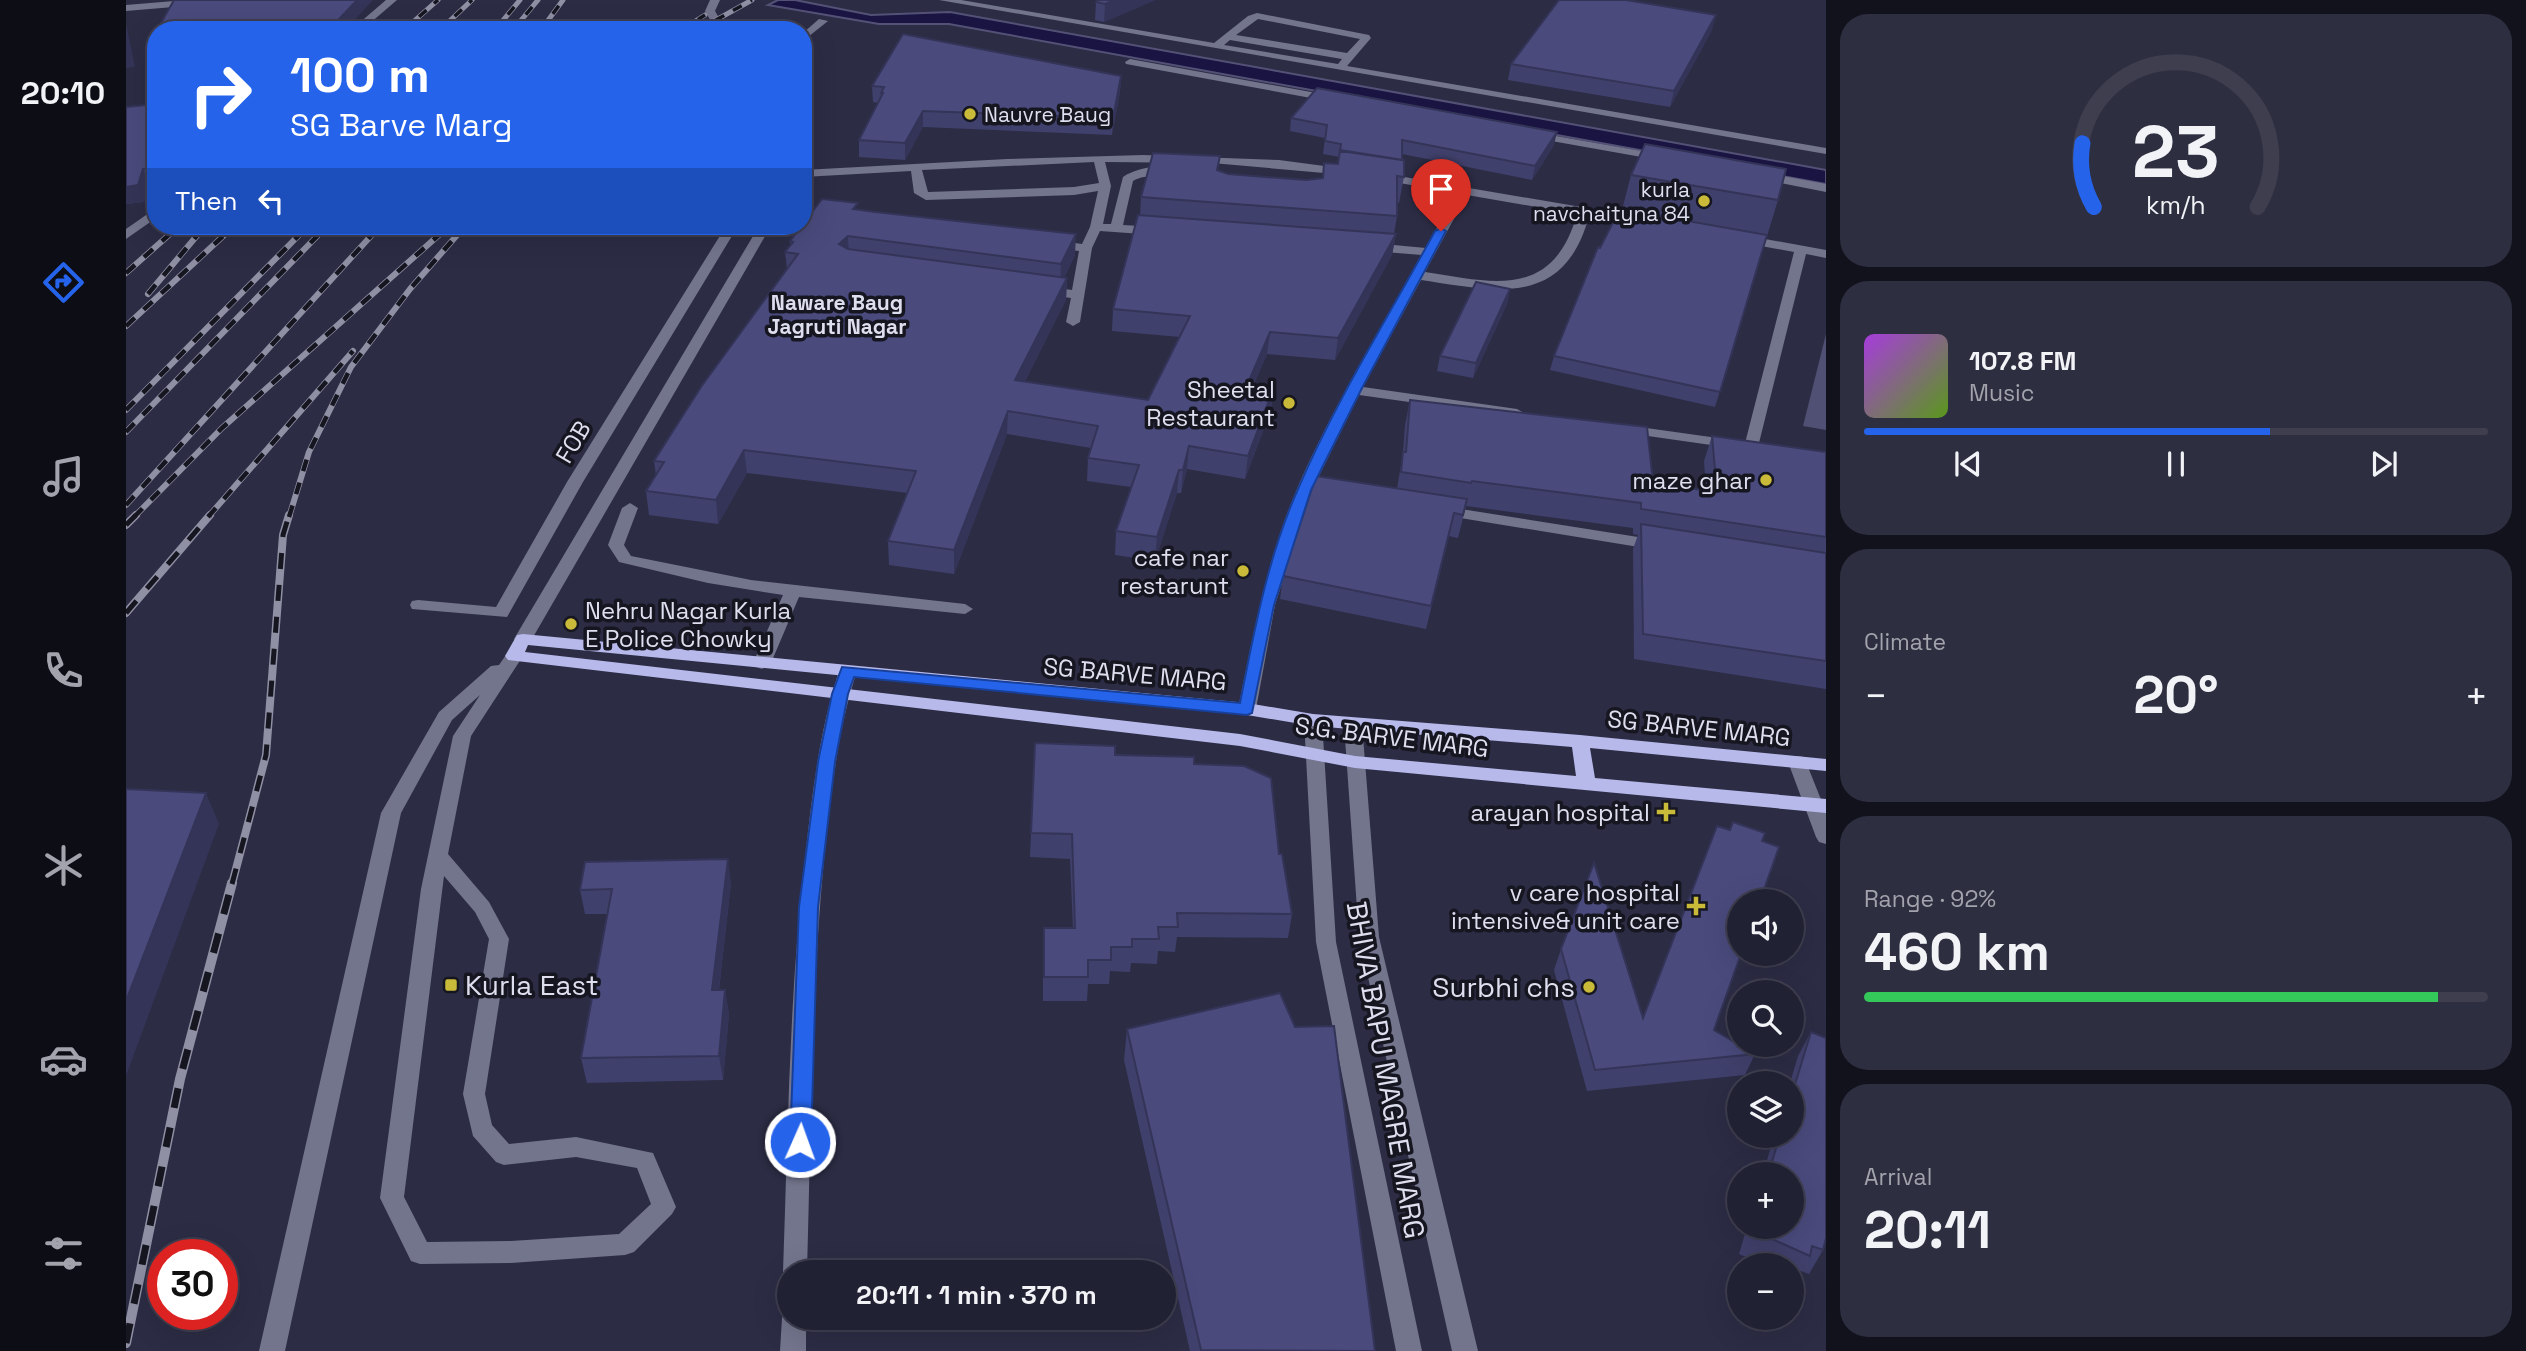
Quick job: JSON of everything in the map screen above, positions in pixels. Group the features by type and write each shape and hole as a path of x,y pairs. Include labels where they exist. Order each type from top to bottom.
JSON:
{"main road":[{"name":"SG BARVE MARG","path":"518,648 762,663 1247,709 1353,724 1580,741 1826,765"},
{"name":"S.G. BARVE MARG","path":"518,648 840,694 1240,740 1355,762 1819,805"},
{"path":"1580,741 1586,782"}],"street":[{"path":"126,8 221,0"},
{"path":"367,21 393,0"},
{"path":"715,0 710,11 716,21"},
{"path":"944,0 1826,151"},
{"path":"1215,47 1257,16 1365,37 1340,68"},
{"path":"812,30 823,21"},
{"path":"1228,37 1350,57"},
{"path":"1281,58 1292,47"},
{"path":"1130,62 1348,101"},
{"path":"1526,133 1676,160"},
{"path":"812,174 1151,156 1310,166 1652,223"},
{"path":"1073,322 1086,248 1096,227 1105,186 1099,159"},
{"path":"1297,179 1310,180 1310,166"},
{"path":"916,169 920,193 926,196 1074,191 1105,186"},
{"path":"1116,228 1127,179 1132,174 1152,171 1191,173"},
{"path":"1744,173 1826,188"},
{"path":"1247,709 1267,605 1311,491 1354,390 1464,190"},
{"path":"1417,275 1493,287 1535,280 1548,273 1575,243 1584,211"},
{"path":"126,235 147,219"},
{"path":"1096,227 1169,232"},
{"name":"FOB","path":"418,605 501,613 575,482 726,235"},
{"path":"438,856 482,907 499,939 474,1094 481,1129 504,1155 576,1147 645,1160 664,1207 625,1244 512,1252 421,1253 392,1198 431,889 462,736 518,648 760,235"},
{"path":"1733,237 1826,254"},
{"path":"1033,242 1086,248"},
{"path":"1354,246 1430,252"},
{"path":"1614,427 1757,448 1801,250"},
{"path":"1024,288 1078,295"},
{"path":"1354,390 1532,415"},
{"path":"630,508 616,545 625,559 672,572 793,591 965,609"},
{"path":"1428,509 1675,548"},
{"path":"762,663 793,591"},
{"path":"272,1351 391,813 445,716 518,648"},
{"path":"795,1260 809,907 827,762 840,694 848,671"},
{"name":"BHIVA BAPU MAGRE MARG","path":"1313,720 1326,942 1409,1351"},
{"path":"1353,724 1369,937 1465,1351"},
{"path":"1797,762 1819,805 1826,837"},
{"path":"793,1351 794,1330"}],"shaded area":[{"path":"778,0 795,0 871,15 950,12 1826,170 1826,184 949,24 879,24 768,5"},
{"path":"1826,334 1826,430 1803,426"}],"building":[{"path":"174,0 357,0 337,21 162,21"},
{"path":"1114,0 1105,4 1096,2"},
{"path":"1559,0 1626,0 1716,15 1674,91 1511,64"},
{"path":"903,34 1121,76 1113,118 923,111 905,143 859,140 883,93 884,87 872,86"},
{"path":"1317,88 1557,132 1535,166 1402,140 1402,160 1340,151 1341,144 1325,141 1327,125 1291,118"},
{"path":"147,105 147,169 143,169 138,185 126,187 126,107"},
{"path":"1645,144 1786,169 1778,200 1631,175"},
{"path":"1340,150 1404,160 1404,177 1397,176 1397,216 1141,197 1153,153 1220,156 1217,170 1228,174 1306,180 1323,178 1324,163 1338,164"},
{"path":"822,199 858,203 853,209 1076,234 1061,264 848,236 839,244 848,249 1067,278 1015,380 1148,400 1190,316 1113,309 1138,215 1396,234 1338,338 1270,332 1248,383 1274,387 1248,456 1189,446 1183,470 1179,470 1157,537 1116,531 1139,465 1088,458 1098,426 1008,411 954,550 888,541 916,471 744,450 716,500 646,491 664,462 654,461 701,387 798,254 785,252 793,242 790,241 795,235 812,235 812,212"},
{"path":"1620,209 1767,235 1720,392 1554,356 1598,247 1600,248"},
{"path":"1476,282 1510,289 1476,363 1440,356"},
{"path":"1410,400 1647,427 1653,483 1717,492 1712,436 1826,452 1826,537 1641,509 1641,503 1401,472 1403,452 1406,452"},
{"path":"1316,476 1467,499 1463,515 1454,513 1431,606 1283,576"},
{"path":"1641,524 1826,553 1826,661 1643,634"},
{"path":"1035,743 1115,746 1115,755 1194,757 1194,764 1244,766 1271,778 1279,854 1282,854 1292,914 1177,913 1178,927 1158,927 1159,939 1132,939 1132,947 1111,947 1111,960 1088,960 1088,977 1044,977 1044,928 1075,928 1072,834 1031,833"},
{"path":"126,789 206,793 126,1001"},
{"path":"1733,822 1765,833 1762,841 1779,847 1764,889 1727,889 1727,966 1737,966 1732,980 1727,980 1727,993 1714,1030 1727,1038 1727,1057 1595,1070 1561,949 1594,863 1643,1018 1717,826 1730,830"},
{"path":"728,859 712,990 725,990 719,1056 581,1058 612,889 580,890 585,862"},
{"path":"1280,993 1295,1027 1334,1026 1375,1351 1201,1350 1127,1029"},
{"path":"1811,1032 1826,1038 1826,1238 1823,1250 1812,1246 1810,1256 1772,1239 1804,1239 1804,1162 1772,1162 1776,1148 1804,1148 1804,1071 1799,1071"}],"railway":[{"path":"414,21 438,0"},
{"path":"450,21 472,0"},
{"path":"502,21 520,0"},
{"path":"520,21 538,0"},
{"path":"548,21 563,0"},
{"path":"714,21 752,0"},
{"path":"695,21 705,15"},
{"path":"126,273 169,235"},
{"path":"148,294 197,235"},
{"path":"126,326 224,235"},
{"path":"126,410 299,235"},
{"path":"126,432 318,235"},
{"path":"126,505 372,235"},
{"path":"134,517 222,428 439,235"},
{"path":"289,517 309,452 351,367 410,289 457,235"},
{"path":"208,517 353,351"},
{"path":"126,613 210,515"},
{"path":"232,884 266,755 283,535 289,515"},
{"path":"126,525 134,517"},
{"path":"126,1343 180,1079 232,883"}],"place":[{"name":"Nauvre Baug","path":"970,114"},
{"name":"kurla navchaityna 84","path":"1704,201"},
{"name":"Sheetal Restaurant","path":"1289,403"},
{"name":"maze ghar","path":"1766,480"},
{"name":"cafe nar restarunt","path":"1243,571"},
{"name":"Nehru Nagar Kurla E Police Chowky","path":"571,624"},
{"name":"arayan hospital","path":"1666,812"},
{"name":"v care hospital intensive& unit care","path":"1696,906"},
{"name":"Kurla East","path":"451,985"},
{"name":"Surbhi chs","path":"1589,987"}],"district":[{"name":"Naware Baug Jagruti Nagar","path":"837,314"}],"route":[{"path":"800,1142 809,907 827,762 840,694 848,671 1247,709 1267,605 1304,490 1354,390 1441,231"}]}
